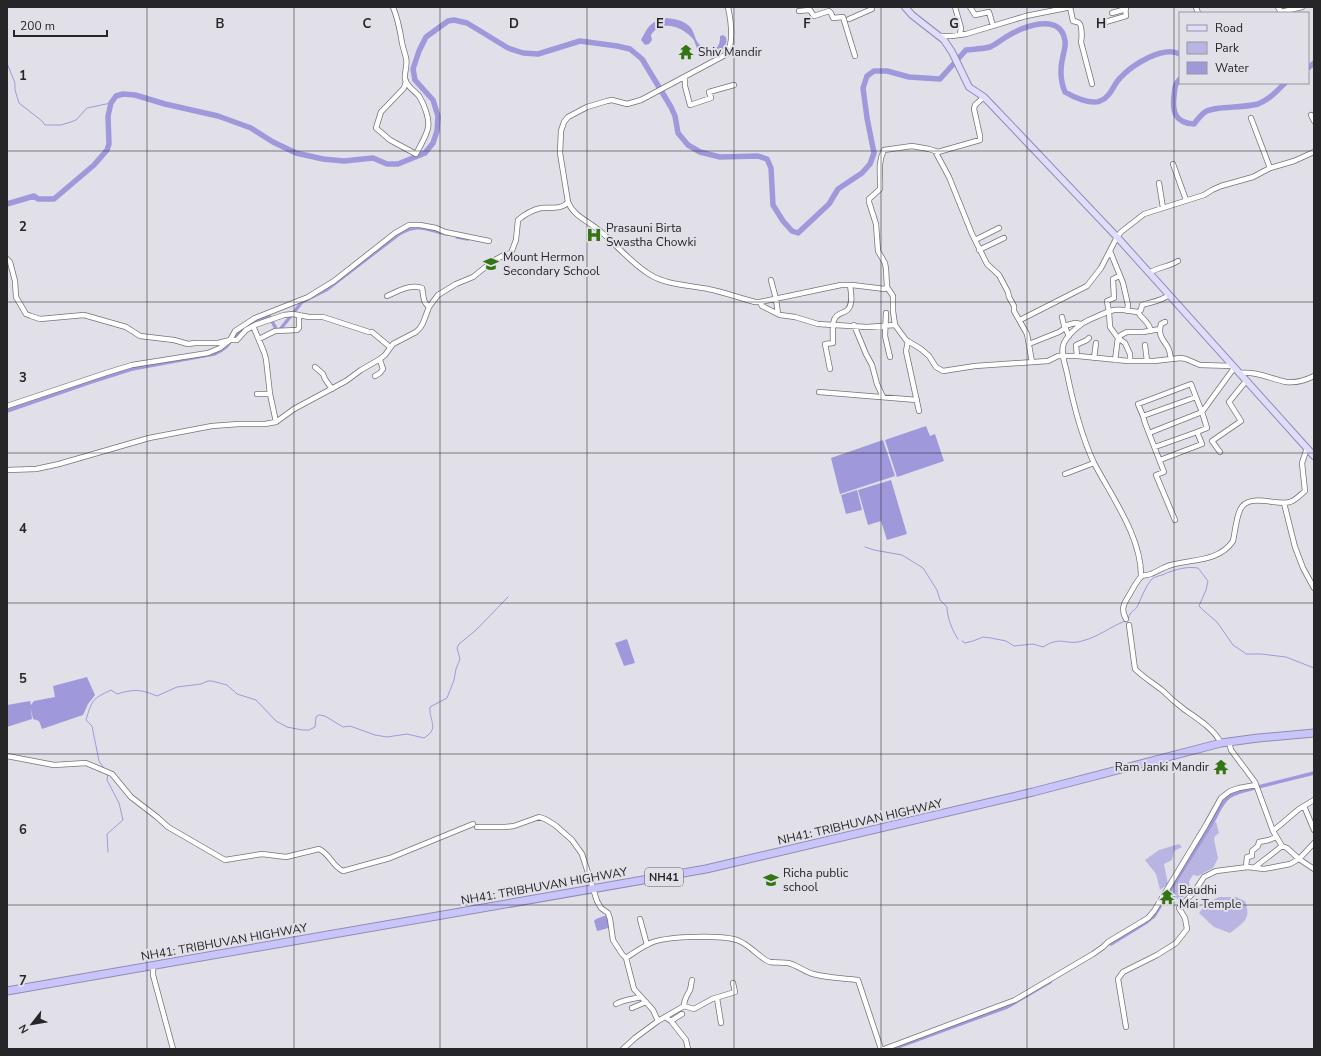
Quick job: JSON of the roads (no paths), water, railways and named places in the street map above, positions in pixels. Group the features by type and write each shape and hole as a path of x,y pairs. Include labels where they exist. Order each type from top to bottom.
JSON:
{"highway":[{"name":"NH41: TRIBHUVAN HIGHWAY","path":"7,991 706,870 1033,792 1225,742 1314,733"}],"main road":[{"path":"905,7 927,27 940,36 952,52 970,87 984,97 1116,237 1246,381 1310,449 1314,456"}],"street":[{"path":"393,7 398,18 402,45 406,57 406,81 409,87 420,97 428,122 428,129 416,154 390,140 376,128 381,112 404,88 406,81"},
{"path":"728,7 730,49 727,54 641,100 627,104 612,100 607,101 581,110 568,117 564,122 561,131 560,153 568,202 571,209 574,214 600,231 643,270 650,275 670,283 710,289 750,301 760,302 850,285 887,287"},
{"path":"849,19 872,9 871,7"},
{"path":"955,7 962,28 960,34"},
{"path":"970,7 975,15 989,12 993,26"},
{"path":"940,36 952,36 1055,8 1071,7 1072,21 1077,21 1080,24 1082,36 1081,42 1092,84"},
{"path":"1278,7 1281,12 1302,7"},
{"path":"1102,22 1125,17 1126,15 1125,8 1112,13"},
{"path":"799,12 810,10 814,16 829,11 832,13 832,18 843,17 855,56"},
{"path":"685,77 685,86 690,105 711,98 709,92 734,85"},
{"path":"984,97 975,104 974,109 980,140 938,152 912,146 884,150 882,154 879,173 880,189 869,199 869,202 876,224 878,251 885,263 887,287 893,296 895,326 908,341 921,349 929,356 936,367 943,371 975,366 1048,360 1058,356 1077,356 1130,361 1186,359 1200,365 1234,367"},
{"path":"1311,115 1314,121"},
{"path":"1251,118 1270,168"},
{"path":"935,151 957,193 986,264 999,275 1014,306 1014,311 1027,334 1032,362"},
{"path":"1020,320 1088,286 1110,251 1116,237 1144,214 1204,195 1221,186 1294,161 1314,152"},
{"path":"1173,164 1186,200"},
{"path":"1159,183 1163,208"},
{"path":"7,470 36,469 60,464 148,438 212,426 265,424 276,422 294,409 332,389 361,370 380,360 396,342 416,332 420,328 429,307 438,295 456,284 473,277 493,261 511,253 516,240 518,220 523,216 540,208 561,207 568,202"},
{"path":"7,406 132,365 208,353 220,348 230,340 235,332 254,318 308,296 334,281 395,233 409,225 420,225 436,228 445,232 489,241"},
{"path":"975,240 999,228"},
{"path":"979,250 1004,238"},
{"path":"1110,251 1122,283 1128,305 1127,311"},
{"path":"7,259 10,262 15,282 16,297 26,314 40,319 84,315 126,327 140,336 174,340 188,344 218,343 237,340 246,330 253,326 293,314 309,317 323,317 372,332 390,347"},
{"path":"1149,273 1156,268 1178,261"},
{"path":"1119,276 1113,279 1114,298 1107,301 1110,327 1118,338 1125,342 1130,354 1130,361"},
{"path":"771,280 778,314"},
{"path":"830,370 825,344 833,342 834,319 850,307 852,296 850,285"},
{"path":"387,296 412,286 422,288 422,298 429,307"},
{"path":"1138,312 1141,310 1142,305 1160,300 1169,295"},
{"path":"760,302 762,306 778,314 818,324 854,325 867,327 895,326"},
{"path":"1138,312 1122,310 1109,312 1081,324 1063,344 1063,356 1079,424 1094,462 1135,540 1142,565 1142,577"},
{"path":"1138,312 1140,316 1147,321 1150,331"},
{"path":"886,313 885,336 890,357"},
{"path":"259,339 275,331 297,330 299,328 298,315"},
{"path":"1062,318 1064,327 1069,336"},
{"path":"1165,322 1161,324 1160,329 1163,341 1167,346 1171,359"},
{"path":"1029,344 1059,332 1064,327 1075,323 1081,324"},
{"path":"854,325 872,364 883,397"},
{"path":"253,326 264,352 267,364 270,394 276,422"},
{"path":"1115,360 1118,338 1121,335 1127,332 1143,332 1160,329"},
{"path":"1077,356 1076,345 1089,338"},
{"path":"908,341 906,351 919,411"},
{"path":"1094,358 1096,343"},
{"path":"1145,345 1146,361"},
{"path":"375,376 383,369 380,360"},
{"path":"315,367 323,374 332,389"},
{"path":"1149,433 1202,412 1234,367"},
{"path":"1240,373 1247,372 1287,382 1295,382 1314,376"},
{"path":"1220,452 1212,441 1241,421 1229,402 1246,381"},
{"path":"1155,447 1207,428 1191,384 1138,404 1164,472 1156,475 1175,520"},
{"path":"819,392 917,400"},
{"path":"257,394 270,394"},
{"path":"1143,416 1196,397"},
{"path":"1160,460 1202,444 1197,432"},
{"path":"1126,619 1122,614 1122,605 1142,577 1172,565 1195,562 1214,556 1230,545 1233,541 1240,510 1244,505 1251,502 1265,500 1284,503 1298,498 1305,491 1302,463 1310,449"},
{"path":"1065,474 1094,462"},
{"path":"1284,503 1295,547 1303,568 1314,588"},
{"path":"1129,625 1135,668 1173,701 1225,742 1252,777 1273,831 1282,846 1287,848 1299,859 1314,869"},
{"path":"7,756 54,765 86,763 112,774 131,797 168,827 226,860 262,854 286,857 319,849 328,855 335,866 343,871 390,858 475,826 504,828 539,817 545,819 555,825 572,840 582,854 597,901 601,908 608,913 613,940 626,958 634,989 653,1010 658,1021"},
{"path":"626,958 647,945 660,940 711,937 738,940 750,946 769,961 790,963 812,974 858,980 882,1049 1015,1000 1093,954 1108,942 1148,918 1154,911 1221,798 1230,791 1256,785"},
{"path":"1273,831 1304,806 1314,800"},
{"path":"1304,806 1314,830"},
{"path":"1246,867 1247,857 1252,856 1252,850 1258,846 1259,842 1276,837"},
{"path":"1126,1027 1118,979 1123,972 1157,955 1176,943 1187,929 1185,918 1179,908 1194,892 1204,877 1216,871 1246,867 1264,869 1290,864 1299,859 1314,844"},
{"path":"1255,867 1282,846"},
{"path":"640,919 647,945"},
{"path":"153,965 153,974 173,1049"},
{"path":"684,1006 685,998 690,989 692,980"},
{"path":"623,1049 658,1021 684,1006 694,1009 717,998 735,992 733,983"},
{"path":"616,1004 621,1001 628,1001 641,997"},
{"path":"717,998 721,1023"},
{"path":"632,1008 646,1002"},
{"path":"671,1021 682,1014"},
{"path":"665,1017 671,1021 686,1040 688,1049"}],"water":[{"path":"667,18 686,23 692,29 697,42 708,49 716,48 720,41 720,36 723,35 726,37 725,47 716,54 704,54 698,49 693,39 688,34 672,26 660,27 655,30 651,35 652,40 649,44 645,45 641,40 648,28 653,23"},
{"path":"926,426 930,436 935,434 944,461 897,477 885,440"},
{"path":"883,440 895,476 840,494 831,458"},
{"path":"891,480 907,534 887,540 881,521 868,525 858,490"},
{"path":"857,490 862,510 846,514 841,495"},
{"path":"627,639 635,663 624,666 615,643"},
{"path":"87,677 95,695 88,704 83,715 42,729 39,721 33,719 31,709 32,719 7,727 7,705 30,701 31,705 34,701 55,697 53,686"},
{"path":"606,916 610,927 597,931 594,921"}],"waterway":[{"path":"7,204 34,196 38,199 54,199 94,165 107,150 109,144 108,116 111,103 116,96 123,94 135,95 165,104 218,116 251,128 273,142 296,153 323,159 344,161 373,158 387,164 398,164 425,153 433,143 437,131 438,116 433,100 415,80 413,69 419,51 426,37 448,21 454,20 467,23 508,48 523,53 538,54 580,41 630,49 642,59 671,107 675,116 678,133 688,145 700,152 720,157 758,156 767,159 771,168 773,205 783,221 792,231 798,233 829,204 838,189 862,173 870,164 874,153 863,88 867,76 874,71 887,71 909,77 940,79 966,50 990,47 1021,29 1040,24 1049,24 1056,26 1062,32 1065,41 1061,70 1061,78 1065,92 1082,100 1096,102 1107,97 1120,78 1140,62 1165,52 1179,54"},
{"path":"7,63 15,83 15,90 19,103 45,125 61,125 71,122 76,120 87,108 111,103"},
{"path":"1309,67 1314,63"},
{"path":"1179,80 1175,89 1174,107 1176,116 1183,122 1194,124 1205,112 1209,110 1258,104 1273,95 1284,84"},
{"path":"7,411 132,369 214,354 228,345 235,335 242,329 269,316 278,332 302,302 326,290 399,234 412,228 423,228 447,234"},
{"path":"457,237 468,239"},
{"path":"865,547 902,555 923,568 937,590 940,600 947,607 950,623 958,639"},
{"path":"1128,619 1130,614 1136,609 1145,589 1152,579 1180,569 1198,568 1208,581 1199,606 1217,622 1233,645 1246,654 1286,657 1314,668"},
{"path":"104,768 99,761 92,726 86,720 90,708 96,698 111,690 117,694 137,690 157,696 177,687 212,681 227,685 237,694 256,700 276,721 287,727 309,730 315,727 316,717 319,715 325,716 343,727 350,726 375,735 387,737 407,734 424,738 432,731 433,728 430,707 447,698 454,680 460,659 457,648 459,644 476,630 508,597"},
{"path":"962,641 965,643 983,637 1006,641 1014,646 1033,644 1043,647 1059,641 1077,642 1088,639 1125,621"},
{"path":"108,773 107,780 119,803 123,820 107,834 108,852"},
{"path":"1258,787 1314,773"},
{"path":"1111,944 1154,916 1215,818 1222,804 1234,794 1255,788"},
{"path":"892,1049 1007,1007 1050,982"}],"place":[{"name":"Shiv Mandir","path":"686,52"},
{"name":"Prasauni Birta Swastha Chowki","path":"594,235"},
{"name":"Mount Hermon Secondary School","path":"491,264"},
{"name":"Ram Janki Mandir","path":"1221,767"},
{"name":"Richa public school","path":"771,880"},
{"name":"Baudhi Mai Temple","path":"1167,897"}]}
